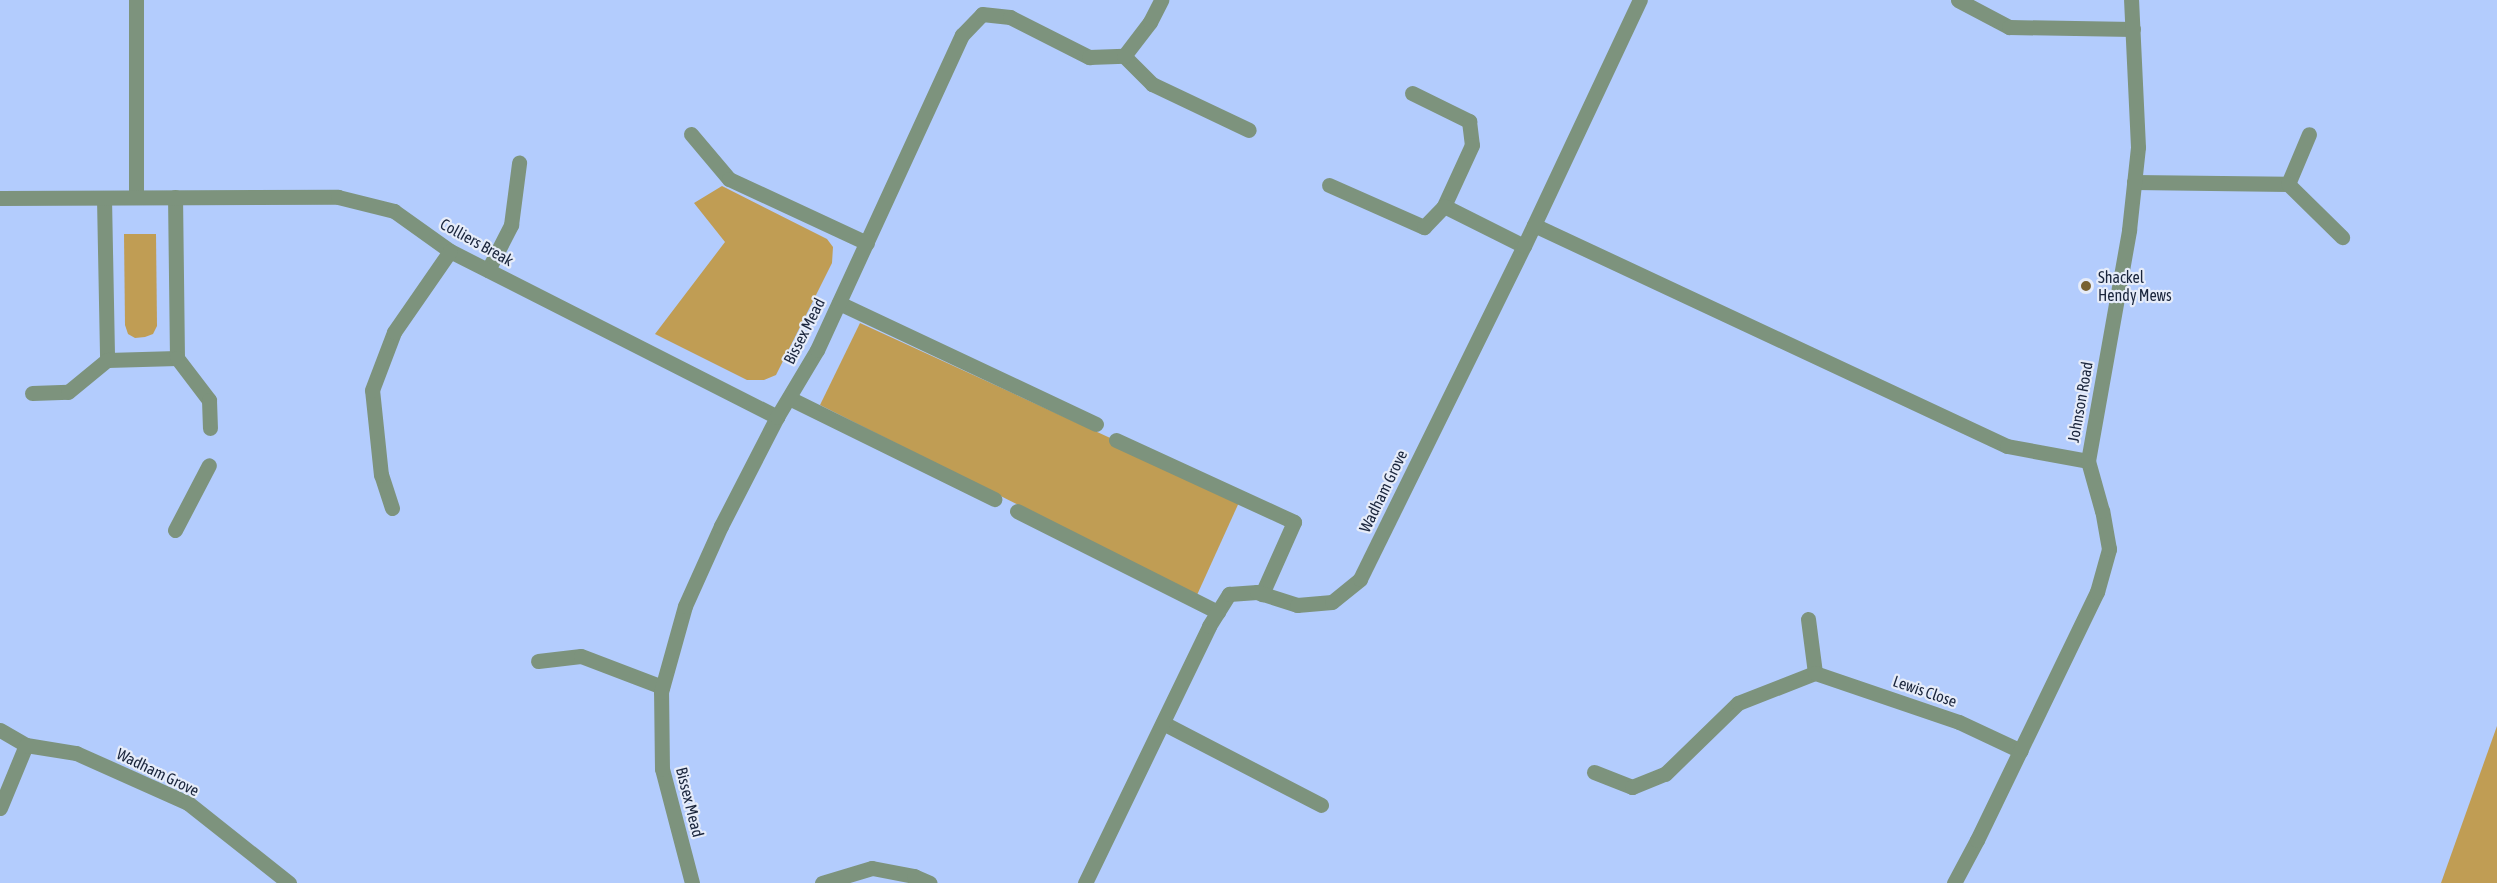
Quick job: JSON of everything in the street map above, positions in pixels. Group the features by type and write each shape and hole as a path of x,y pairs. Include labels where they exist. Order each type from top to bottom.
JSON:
{"street":[{"path":"136,0 136,197"},
{"path":"1161,0 1150,22 1124,56 1152,84 1249,130"},
{"name":"Wadham Grove","path":"1085,883 1218,612 1229,594 1262,594 1297,605 1332,602 1360,579 1524,246 1640,0"},
{"path":"1958,0 2009,27 2133,29"},
{"name":"Johnson Road","path":"1954,883 2021,751 2097,592 2109,549 2102,511 2088,461 2129,230 2138,147 2132,0"},
{"name":"Bissex Mead","path":"692,883 662,769 662,687 685,606 721,526 777,417 817,351 962,35 982,14 1010,17 1089,57 1124,56"},
{"path":"1329,185 1424,227 1444,206 1472,145 1469,121 1412,93"},
{"path":"691,134 729,180 867,243"},
{"path":"2288,184 2309,134"},
{"path":"488,270 511,225 519,163"},
{"path":"2134,182 2288,184 2342,237"},
{"path":"175,197 177,358 209,400 210,428"},
{"name":"Colliers Break","path":"0,198 338,197 394,211 450,251 777,417"},
{"path":"104,198 107,360"},
{"path":"1444,206 1524,246"},
{"path":"1534,225 2007,446 2088,461"},
{"path":"392,508 381,475 372,390 394,332 450,251"},
{"path":"839,303 1096,424"},
{"path":"32,393 68,392 107,360 177,358"},
{"path":"789,398 994,499"},
{"path":"1116,440 1294,522 1262,594"},
{"path":"174,530 209,465"},
{"path":"1017,511 1218,612"},
{"path":"1594,772 1632,787 1665,774 1738,703 1815,673 1808,619"},
{"path":"538,661 581,656 662,687"},
{"name":"Lewis Close","path":"1815,673 1959,722 2021,751"},
{"path":"1163,723 1321,805"},
{"name":"Wadham Grove","path":"0,730 26,744 76,753 188,803 289,883"},
{"path":"0,808 26,744"},
{"path":"822,883 872,868 914,876 930,883"}],"shaded area":[{"path":"722,186 827,239 833,247 832,263 776,375 764,380 747,380 655,334 725,242 694,203"},
{"path":"124,234 156,234 157,326 153,334 145,337 135,338 128,334 125,325"},
{"path":"860,323 1241,498 1197,595 820,405"},
{"path":"2497,726 2497,883 2441,883"}],"place":[{"name":"Shackel Hendy Mews","path":"2086,286"}]}
